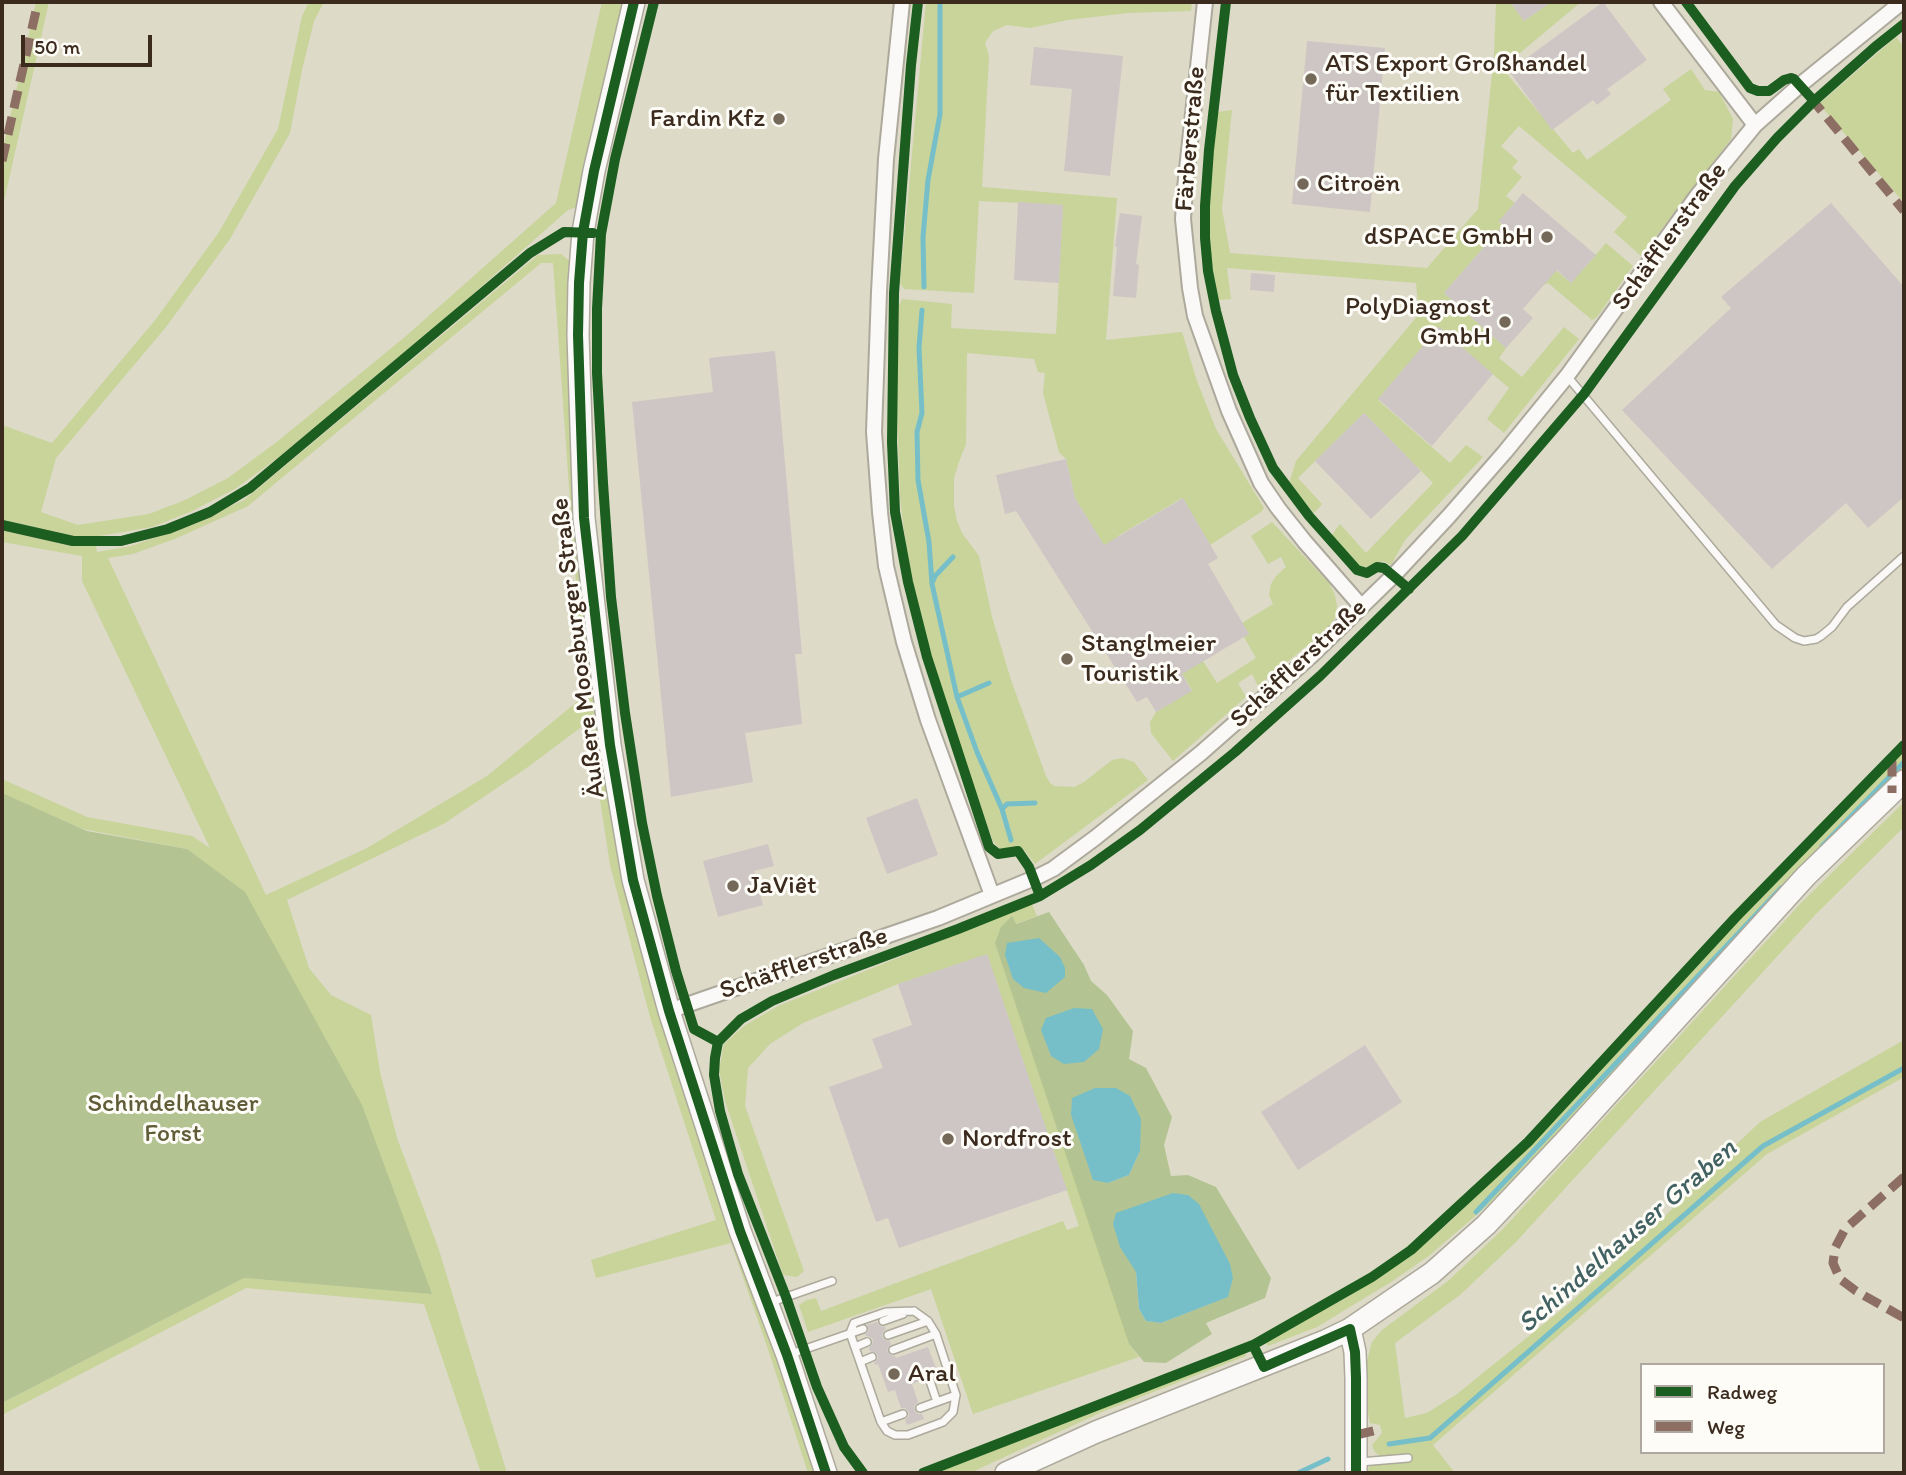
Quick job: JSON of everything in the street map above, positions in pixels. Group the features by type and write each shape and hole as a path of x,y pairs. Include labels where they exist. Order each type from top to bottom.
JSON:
{"street":[{"name":"Äußere Moosburger Straße","path":"635,2 594,171 583,232 578,335 584,518 610,745 633,880 669,1011 740,1231 787,1355 826,1473"},
{"path":"902,2 886,159 879,292 874,432 880,512 886,566 904,642 928,720 992,895"},
{"name":"Färberstraße","path":"1205,2 1183,219 1195,316 1228,411 1261,483 1305,542 1361,606"},
{"path":"1661,2 1755,125"},
{"name":"Schäfflerstraße","path":"669,1011 938,918 1053,869 1201,753 1261,702 1394,575 1449,516 1567,376 1697,196 1755,125 1902,2"},
{"path":"1006,1473 1096,1432 1294,1354 1350,1329 1432,1273 1486,1224 1568,1138 1806,876 1898,791"},
{"path":"1350,1329 1356,1378 1356,1468"}],"lane":[{"path":"2,525 73,541 121,541 168,529 210,512 250,488 530,253 564,232 583,232"},
{"path":"1567,376 1776,625 1795,638 1804,641 1821,636 1832,627 1847,607 1904,556"},
{"path":"768,1304 832,1280"},
{"path":"884,1321 914,1311"},
{"path":"914,1311 928,1321 936,1334 956,1395 953,1412 943,1422 908,1435 895,1436 887,1431 881,1422 850,1333 854,1323 886,1312 914,1311"},
{"path":"888,1335 928,1321"},
{"path":"787,1355 863,1329"},
{"path":"893,1350 918,1345 936,1334"},
{"path":"855,1347 867,1342"},
{"path":"860,1362 872,1357"},
{"path":"929,1378 937,1402"},
{"path":"920,1408 956,1395"},
{"path":"881,1422 903,1414"},
{"path":"1356,1468 1408,1458"}],"green space":[{"path":"36,2 49,2 2,210 2,153"},
{"path":"309,2 324,2 314,21 290,133 230,239 166,327 56,458 41,512 78,525 149,514 185,500 228,478 278,441 406,336 556,203 602,2 623,2 577,207 568,210 414,346 286,452 235,489 190,512 152,527 94,537 97,552 131,546 174,531 244,500 538,255 561,254 571,262 624,866 667,1040 728,1223 817,1473 808,1473 731,1243 596,1278 591,1260 716,1220 650,1017 610,865 588,722 528,767 445,823 287,900 309,968 331,995 371,1015 380,1072 397,1138 438,1247 507,1473 481,1473 424,1304 246,1288 2,1415 2,1403 244,1278 432,1293 187,849 83,829 2,794 2,779 87,817 192,836 210,848 82,581 82,556 2,542 2,425 52,443 156,319 219,232 278,129 302,16","holes":["541,263 553,263 584,696 487,776 367,848 266,895 108,558 133,554 177,538 248,506"]},
{"path":"926,2 1192,2 1191,11 1128,13 1068,20 1030,28 1007,25 993,31 985,43 989,56 982,187 1117,198 1106,340 1182,332 1216,429 1264,508 1210,545 1182,498 1118,536 1195,666 1203,661 1217,683 1256,658 1244,637 1249,634 1242,623 1273,604 1269,595 1271,584 1286,567 1281,557 1268,564 1251,536 1272,522 1329,583 1337,606 1335,618 1326,630 1258,686 1252,674 1238,683 1246,697 1173,761 1151,733 1150,722 1156,712 1192,690 1075,498 1066,459 1059,452 1043,393 1045,373 1038,372 1034,359 967,353 966,444 954,478 954,506 962,533 979,556 992,617 1011,680 1046,776 1054,786 1074,787 1112,760 1122,758 1134,762 1148,780 1035,864 1025,851 1016,848 1002,849 993,841 924,640 907,554 900,498 897,412 899,305 902,299 952,304 951,328 1056,334 1063,205 979,201 974,293 904,289 900,283"},
{"path":"1496,2 1510,2 1524,21 1551,2 1581,2 1502,68 1573,153 1579,149 1587,160 1671,100 1663,89 1691,69 1705,90 1719,92 1733,119 1731,139 1641,256 1614,232 1627,217 1519,126 1501,146 1518,161 1512,168 1522,177 1506,196 1515,203 1499,222 1571,283 1606,243 1633,266 1597,317 1592,320 1548,283 1544,285 1491,239 1444,293 1506,348 1499,358 1522,377 1564,327 1579,339 1504,433 1487,419 1509,388 1439,328 1378,400 1450,463 1466,445 1483,457 1405,540 1391,565 1383,561 1370,568 1359,566 1331,536 1340,524 1366,553 1433,483 1364,413 1298,478 1322,504 1314,513 1289,483 1296,461 1419,314 1416,283 1227,268 1231,299 1219,300 1211,260 1209,217 1218,112 1232,110 1222,209 1230,253 1427,268 1478,209 1494,54"},
{"path":"1896,37 1904,47 1904,203 1819,104"},
{"path":"1904,750 1904,769 1789,884 1496,1198 1430,1255 1391,1282 1317,1327 1268,1346 1264,1339 1344,1299 1412,1255 1451,1221 1528,1145 1743,912"},
{"name":"Schindelhauser Forst","path":"2,793 87,831 187,849 245,892 362,1105 432,1294 244,1278 2,1403"},
{"path":"1903,803 1904,830 1902,829 1815,915 1516,1242 1460,1295 1395,1343 1405,1418 1427,1413 1457,1394 1571,1302 1666,1215 1760,1122 1904,1040 1904,1077 1767,1154 1433,1445 1455,1473 1367,1473 1369,1467 1375,1464 1386,1464 1388,1458 1374,1451 1372,1445 1382,1433 1380,1425 1370,1423 1366,1402 1367,1361 1372,1342 1382,1330 1448,1281 1503,1229 1802,902"},
{"path":"1032,904 1037,916 1015,924 1012,917 1129,1344 1139,1357 973,1414 931,1289 808,1332 799,1305 816,1298 821,1311 1063,1221 1067,1230 1079,1226 987,955 898,984 803,1023 770,1044 748,1068 745,1106 804,1271 797,1277 783,1275 725,1101 719,1070 724,1044 744,1026 778,1006"},
{"path":"1049,912 1084,965 1091,981 1107,995 1133,1031 1129,1059 1146,1068 1172,1117 1164,1145 1171,1176 1188,1175 1216,1187 1271,1278 1265,1298 1206,1323 1212,1334 1166,1363 1144,1362 1129,1344 995,943 1001,927 1012,916 1016,924","holes":["1140,1151 1129,1175 1108,1183","1136,1272 1227,1297 1161,1323 1146,1321 1139,1309"]},
{"path":"1245,1349 1246,1356 1102,1412 970,1473 933,1473"}],"water":[{"path":"1039,938 1060,957 1065,968 1065,977 1046,993 1024,988 1013,979 1005,955 1007,943"},
{"path":"1074,1008 1092,1009 1103,1029 1099,1049 1084,1062 1064,1064 1051,1056 1041,1030 1046,1018"},
{"path":"1095,1088 1116,1088 1130,1096 1141,1119 1140,1151 1129,1175 1108,1183 1093,1180 1071,1115 1072,1098"},
{"path":"1173,1193 1188,1195 1199,1204 1230,1264 1233,1278 1228,1297 1161,1323 1146,1321 1139,1309 1136,1272 1120,1247 1113,1224 1116,1213"}],"building":[{"path":"1510,2 1551,2 1524,21"},
{"path":"1603,2 1647,60 1607,89 1611,94 1597,105 1593,100 1552,130 1509,71"},
{"path":"1307,41 1385,48 1370,212 1292,204"},
{"path":"1034,47 1123,56 1110,176 1064,171 1072,89 1030,85"},
{"path":"1523,193 1596,255 1571,283 1557,270 1523,309 1533,318 1506,348 1444,293 1503,225 1499,221"},
{"path":"1018,202 1063,205 1059,283 1014,280"},
{"path":"1831,203 1904,287 1904,497 1868,528 1846,503 1772,569 1622,410 1731,308 1721,297"},
{"path":"1120,213 1142,216 1136,264 1139,265 1136,298 1113,296 1115,246"},
{"path":"1251,273 1275,275 1274,292 1250,290"},
{"path":"1439,327 1493,374 1432,446 1378,399"},
{"path":"775,351 802,654 795,654 802,724 745,733 753,782 671,797 632,402 713,392 709,358"},
{"path":"1364,413 1421,471 1371,519 1315,461"},
{"path":"1066,459 1075,498 1104,545 1183,498 1218,558 1208,564 1249,634 1182,674 1192,691 1156,712 1147,697 1137,702 1016,511 1005,514 996,475"},
{"path":"917,798 938,855 887,874 866,818"},
{"path":"768,844 774,866 754,871 763,905 718,917 703,861"},
{"name":"Nordfrost","path":"987,954 1067,1190 899,1248 888,1218 876,1222 829,1087 883,1068 872,1039 912,1025 898,984"},
{"path":"1365,1045 1402,1102 1298,1170 1261,1112"},
{"path":"877,1322 885,1327 882,1336 890,1341 887,1350 896,1358 928,1347 938,1374 935,1376 926,1372 923,1380 912,1384 918,1402 914,1406 915,1411 922,1414 924,1419 907,1425 905,1420 909,1416 908,1411 901,1408 895,1390 888,1392 878,1364 874,1363 878,1358 877,1354 869,1348 873,1340 865,1335 869,1331 867,1325"}],"waterway":[{"path":"924,287 923,237 928,180 940,114 940,2"},
{"path":"922,310 919,348 922,413 917,432 918,480 929,542 932,584 957,697 1002,809 1011,840"},
{"path":"933,581 953,557"},
{"path":"957,697 989,683"},
{"path":"1822,846 1904,762"},
{"path":"1002,809 1007,804 1035,803"},
{"path":"1476,1212 1781,888"},
{"name":"Schindelhauser Graben","path":"1389,1444 1430,1438 1763,1146 1904,1068"},
{"name":"Schindelhauser Graben","path":"1298,1473 1328,1459"}],"marked path":[{"path":"2,161 38,2"},
{"path":"1810,97 1904,211"},
{"path":"1889,760 1892,762 1892,793"},
{"path":"1904,1177 1845,1229 1835,1248 1833,1263 1840,1279 1904,1318"},
{"path":"1356,1435 1381,1429"}],"cycle path":[{"path":"634,2 594,171 583,232 579,283 578,335 584,518 610,745 633,880 669,1011 740,1231 787,1355 826,1473"},
{"path":"654,2 615,159 601,234 597,373 603,483 611,597 625,713 642,823 657,896 694,1029 718,1042"},
{"path":"918,2 894,293 892,442 895,512 908,582 927,657 989,847 998,854 1018,851 1029,867 1040,896"},
{"path":"1226,2 1209,150 1205,238 1216,311 1233,375 1273,468 1309,516 1357,570 1367,573 1377,567 1384,568 1409,589"},
{"path":"1686,2 1750,88 1769,91 1791,78 1814,101"},
{"path":"863,1473 844,1447 817,1387 786,1297 738,1174 720,1111 714,1075 718,1042 741,1019 772,1001 1040,896 1091,865 1140,830 1235,752 1320,676 1462,536 1584,394 1735,186 1814,101 1904,24"},
{"path":"2,525 73,541 121,541 168,529 210,512 250,488 530,253 564,232 593,233"},
{"path":"923,1473 1253,1345 1372,1277 1411,1250 1528,1142 1735,918 1904,745"},
{"path":"1253,1345 1264,1367 1350,1329 1355,1352 1356,1473"}],"place":[{"name":"ATS Export Großhandel für Textilien","path":"1311,79"},
{"name":"Fardin Kfz","path":"779,119"},
{"name":"Citroën","path":"1303,184"},
{"name":"dSPACE GmbH","path":"1547,237"},
{"name":"PolyDiagnost GmbH","path":"1505,322"},
{"name":"Stanglmeier Touristik","path":"1067,659"},
{"name":"JaViêt","path":"733,886"},
{"name":"Nordfrost","path":"948,1139"},
{"name":"Aral","path":"894,1374"}]}
